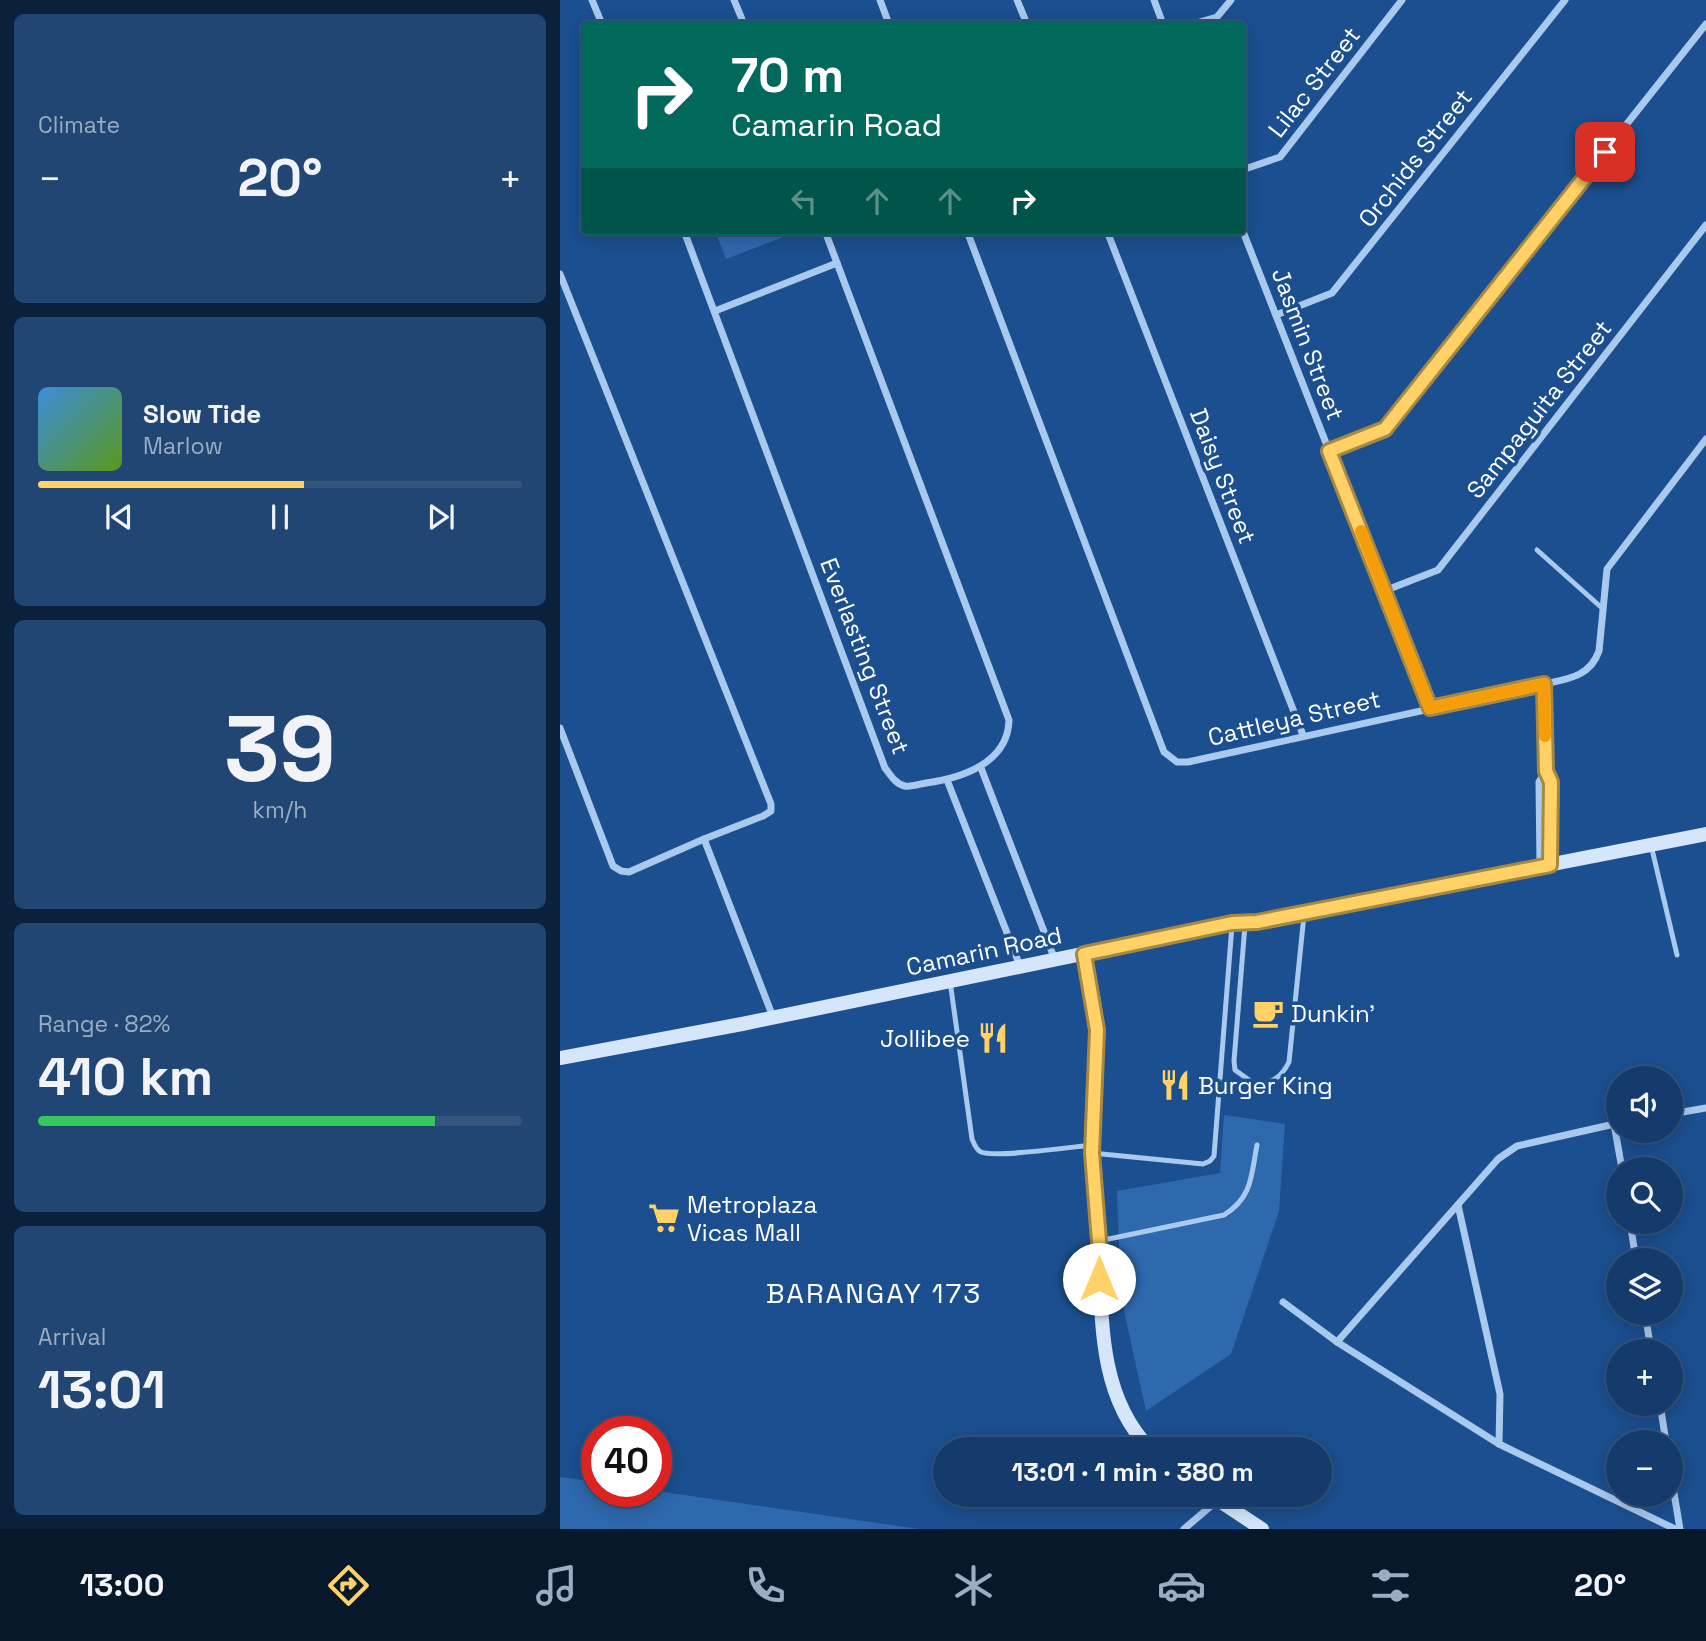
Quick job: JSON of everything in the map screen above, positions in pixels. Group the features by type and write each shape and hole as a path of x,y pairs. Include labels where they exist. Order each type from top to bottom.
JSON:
{"main road":[{"name":"Camarin Road","path":"560,1058 1239,923 1706,834"},
{"path":"1084,954 1097,1030 1092,1149 1100,1299 1107,1361 1119,1404 1139,1437"},
{"path":"1228,1507 1262,1529"}],"street":[{"path":"592,0 601,21"},
{"path":"734,0 743,21"},
{"path":"880,0 888,21"},
{"path":"1017,0 1026,21"},
{"path":"1154,0 1162,21"},
{"path":"1204,21 1217,17 1231,0"},
{"name":"Lilac Street","path":"1246,169 1280,157 1402,0"},
{"name":"Orchids Street","path":"1276,315 1332,293 1565,0"},
{"path":"1329,451 1385,429 1706,24"},
{"name":"Sampaguita Street","path":"1384,591 1438,570 1706,225"},
{"name":"Everlasting Street","path":"686,235 885,768 895,781 905,786 947,780 981,768"},
{"path":"826,235 1009,720 1009,733 981,768 1055,960"},
{"name":"Cattleya Street","path":"969,235 1164,752 1177,762 1188,762 1572,678 1586,672 1595,663 1599,651 1602,608"},
{"name":"Daisy Street","path":"1109,235 1303,735"},
{"name":"Jasmin Street","path":"1244,235 1430,708"},
{"path":"715,311 837,263"},
{"path":"560,274 771,804 771,811 629,872 621,871 613,866 560,728"},
{"path":"1602,608 1607,569 1706,439"},
{"path":"1544,684 1546,771 1551,782 1545,866"},
{"path":"1545,866 1539,782 1546,771"},
{"path":"947,780 1020,967"},
{"path":"704,839 773,1017"},
{"path":"1683,1112 1706,1108"},
{"path":"1337,1342 1498,1159 1517,1146 1606,1126"},
{"path":"1458,1205 1500,1394 1499,1444"},
{"path":"1283,1302 1337,1342 1499,1444 1675,1529"},
{"path":"1184,1529 1204,1507"},
{"path":"1676,1507 1680,1529"}],"lane":[{"path":"1536,550 1602,608"},
{"path":"1651,845 1677,955"},
{"path":"1239,923 1234,1061 1235,1070 1256,1085 1272,1082 1280,1076 1289,1062 1305,912"},
{"path":"950,981 972,1139 979,1151 1008,1153 1092,1149 1203,1164 1214,1156 1239,923"},
{"path":"1099,1241 1224,1215 1238,1206 1249,1190 1257,1145"}],"shaded area":[{"path":"717,235 788,235 726,259"},
{"path":"1224,1115 1285,1124 1279,1211 1231,1354 1146,1411 1121,1297 1117,1191 1220,1173"},
{"path":"560,1477 581,1480 581,1507 672,1507 672,1493 919,1529 560,1529"}],"slow traffic":[{"path":"1361,531 1430,708 1544,684 1545,736"}],"place":[{"name":"Dunkin'","path":"1268,1013"},
{"name":"Jollibee","path":"993,1038"},
{"name":"Burger King","path":"1175,1085"},
{"name":"Metroplaza Vicas Mall","path":"664,1218"}],"district":[{"name":"BARANGAY 173","path":"874,1293"}],"route":[{"path":"1099,1279 1099,1241 1092,1153 1097,1030 1084,954 1232,923 1257,922 1550,865 1551,782 1546,771 1544,684 1430,708 1329,451 1385,429 1605,152"}]}
